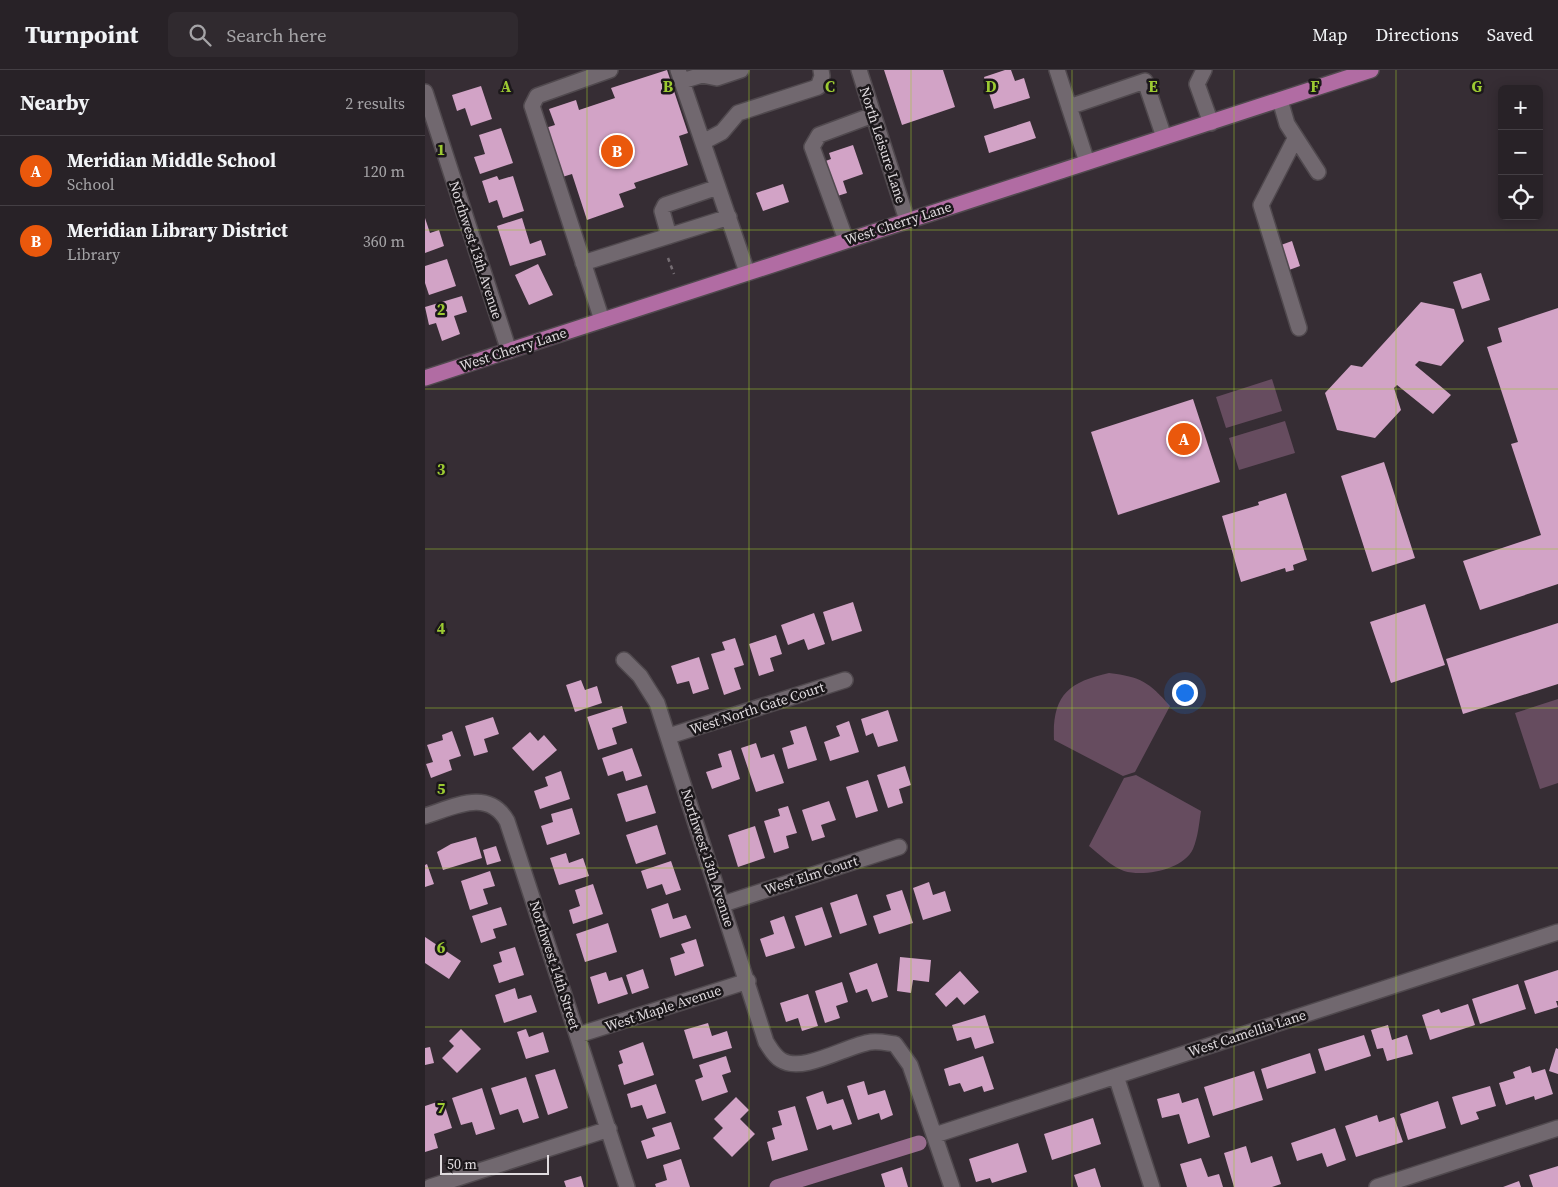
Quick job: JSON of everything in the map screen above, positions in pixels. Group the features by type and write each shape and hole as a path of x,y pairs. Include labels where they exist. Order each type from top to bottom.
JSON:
{"main road":[{"name":"West Cherry Lane","path":"425,378 1371,70"}],"street":[{"path":"602,320 532,106 537,96 610,70"},
{"path":"741,70 717,78 702,75 680,76 747,272"},
{"path":"703,142 722,132 738,113 818,87 822,76 821,70"},
{"name":"North Leisure Lane","path":"859,70 907,220"},
{"path":"1057,70 1087,162"},
{"path":"1204,70 1197,84 1211,123"},
{"path":"1069,107 1145,81 1164,138"},
{"name":"Northwest 13th Avenue","path":"425,92 509,351"},
{"path":"1280,100 1287,124 1318,172"},
{"path":"846,240 812,147 819,135 873,114"},
{"path":"1295,138 1261,205 1299,328"},
{"path":"669,236 662,211 665,204 718,187"},
{"path":"583,263 729,217"},
{"name":"Northwest 13th Avenue","path":"625,660 640,676 657,703 748,981 766,1042 781,1061 794,1064 807,1063 869,1042 895,1044 910,1065 935,1135"},
{"name":"West North Gate Court","path":"669,736 845,680"},
{"name":"Northwest 14th Street","path":"425,816 466,803 481,802 493,805 502,812 507,821 627,1187"},
{"name":"West Elm Court","path":"723,904 899,847"},
{"name":"West Camellia Lane","path":"935,1135 1558,932"},
{"name":"West Maple Avenue","path":"578,1035 748,981"},
{"path":"1116,1076 1152,1187"},
{"path":"1377,1187 1558,1128"},
{"path":"430,1187 609,1130"},
{"path":"935,1135 952,1187"}],"path":[{"path":"668,258 674,274"}],"shaded area":[{"path":"1272,379 1282,411 1226,428 1216,397"},
{"path":"1285,421 1295,453 1239,470 1229,438"},
{"path":"1109,673 1129,676 1144,682 1156,691 1170,706 1135,772 1123,776 1054,740 1056,712 1065,693 1083,681"},
{"path":"1558,699 1558,783 1540,789 1515,713"},
{"path":"1136,775 1201,811 1193,849 1181,862 1172,867 1142,873 1124,871 1110,863 1089,846 1124,778"}],"building":[{"path":"667,70 688,133 679,136 688,165 634,183 636,188 619,194 624,207 587,220 572,174 559,178 542,129 555,125 549,109 576,100 579,110 615,98 611,88"},
{"path":"884,70 943,70 955,107 902,125"},
{"path":"1005,70 1011,70 1015,81 1024,78 1030,98 994,109 984,77"},
{"path":"481,86 492,119 471,126 465,108 457,111 452,95"},
{"path":"1030,121 1036,138 989,153 984,136"},
{"path":"501,128 513,163 480,174 474,157 485,154 479,135"},
{"path":"853,145 863,174 843,181 847,193 831,198 820,163 831,159 829,153"},
{"path":"497,176 499,180 513,176 524,211 503,218 497,200 489,203 482,181"},
{"path":"783,184 789,202 763,211 756,193"},
{"path":"425,218 430,233 439,230 444,246 425,253"},
{"path":"522,218 530,244 541,240 546,255 510,266 497,226"},
{"path":"1292,241 1300,266 1289,270 1281,245"},
{"path":"447,259 456,286 429,295 425,283 425,266"},
{"path":"538,264 553,295 529,305 515,275"},
{"path":"1481,273 1490,300 1462,309 1453,282"},
{"path":"462,296 467,312 454,316 460,334 442,341 436,323 429,325 425,307"},
{"path":"1421,302 1454,309 1464,341 1441,366 1419,361 1415,365 1451,395 1433,414 1397,385 1394,388 1401,410 1375,438 1337,430 1325,393 1351,365 1362,367"},
{"path":"1558,308 1558,584 1480,610 1463,561 1541,535 1511,444 1518,442 1487,347 1502,342 1498,328"},
{"path":"1193,399 1220,482 1118,515 1091,432"},
{"path":"1384,462 1415,558 1372,572 1341,476"},
{"path":"1286,493 1307,560 1293,565 1294,570 1286,572 1285,568 1241,582 1222,516 1259,505 1258,502"},
{"path":"853,602 862,631 832,641 823,612"},
{"path":"1425,604 1445,665 1391,683 1370,622"},
{"path":"814,613 825,644 808,650 804,639 788,645 781,625"},
{"path":"1558,623 1558,684 1463,714 1446,659"},
{"path":"776,635 782,654 770,658 774,671 759,676 749,644"},
{"path":"735,638 744,665 734,668 741,689 724,695 711,654 725,650 722,642"},
{"path":"699,657 709,689 693,694 689,681 677,684 671,666"},
{"path":"581,680 585,690 597,686 602,703 575,712 566,685"},
{"path":"622,706 627,723 612,728 617,744 598,750 587,717"},
{"path":"888,710 898,741 878,747 873,733 866,736 861,719"},
{"path":"493,717 499,734 484,739 488,752 474,756 465,726"},
{"path":"849,721 859,752 830,761 824,742 840,736 836,726"},
{"path":"806,726 817,760 788,769 782,748 794,744 790,731"},
{"path":"452,731 461,756 449,760 452,770 431,778 426,764 433,762 427,745 443,740 442,735"},
{"path":"530,732 538,741 544,735 557,750 533,771 512,748"},
{"path":"756,743 761,758 774,754 784,783 756,792 741,748"},
{"path":"632,748 642,776 626,781 623,771 608,776 602,758"},
{"path":"731,750 740,779 712,789 706,772 722,767 718,754"},
{"path":"905,766 911,785 899,789 903,803 888,808 877,775"},
{"path":"561,771 570,799 540,809 534,791 548,786 545,777"},
{"path":"868,780 878,811 856,818 846,787"},
{"path":"647,785 656,813 626,822 617,794"},
{"path":"829,801 836,820 821,825 825,837 812,841 802,810"},
{"path":"788,806 797,833 786,836 789,848 774,853 764,821 780,816 778,809"},
{"path":"572,808 580,834 547,845 541,826 553,822 551,814"},
{"path":"657,825 666,854 636,864 626,835"},
{"path":"755,826 765,858 738,867 728,835"},
{"path":"476,837 482,858 443,870 437,852 451,844"},
{"path":"496,846 501,861 487,865 483,850"},
{"path":"566,853 569,863 583,858 589,876 559,885 550,858"},
{"path":"671,861 681,890 666,895 662,884 647,889 641,871"},
{"path":"427,864 434,884 425,887 425,865"},
{"path":"490,871 495,886 483,889 488,904 470,910 461,881"},
{"path":"929,882 933,895 945,891 951,911 923,920 913,888"},
{"path":"593,884 603,914 573,924 569,910 580,906 575,890"},
{"path":"902,890 913,923 879,934 873,916 891,910 886,895"},
{"path":"857,894 867,925 840,934 830,903"},
{"path":"668,903 673,919 686,915 691,928 660,938 651,909"},
{"path":"501,907 507,925 493,929 496,938 481,943 472,916"},
{"path":"822,907 832,937 805,946 795,916"},
{"path":"784,916 795,948 766,957 760,939 774,934 770,921"},
{"path":"608,923 617,952 585,962 576,934"},
{"path":"425,937 461,961 449,979 425,963"},
{"path":"696,939 704,966 675,976 670,958 685,953 681,944"},
{"path":"515,947 524,975 499,983 493,965 502,962 499,952"},
{"path":"900,957 931,960 929,982 913,980 911,993 897,991"},
{"path":"877,963 888,997 872,1002 867,989 856,993 849,973"},
{"path":"643,969 649,988 632,994 626,975"},
{"path":"1558,970 1558,1001 1556,1001 1558,1007 1535,1014 1524,981"},
{"path":"960,971 979,992 964,1005 957,997 946,1007 935,994"},
{"path":"606,972 609,981 622,977 628,994 598,1004 590,977"},
{"path":"842,982 848,1002 836,1006 840,1018 825,1023 815,991"},
{"path":"1518,984 1526,1009 1480,1024 1472,999"},
{"path":"515,988 518,999 531,995 537,1012 504,1023 495,995"},
{"path":"808,994 818,1026 802,1031 798,1018 786,1022 780,1003"},
{"path":"1468,1004 1475,1025 1430,1040 1422,1015 1439,1009 1441,1013"},
{"path":"985,1015 994,1043 975,1049 971,1037 957,1041 952,1025"},
{"path":"708,1023 712,1036 727,1031 732,1048 693,1059 684,1030"},
{"path":"1388,1025 1392,1040 1407,1035 1413,1054 1387,1061 1383,1048 1377,1049 1371,1030"},
{"path":"461,1029 481,1049 457,1073 442,1058 454,1046 449,1041"},
{"path":"526,1029 529,1037 543,1032 549,1052 526,1059 517,1032"},
{"path":"1364,1035 1371,1056 1325,1071 1318,1049"},
{"path":"643,1042 654,1075 624,1085 618,1065 623,1063 619,1051"},
{"path":"430,1047 434,1063 425,1065 425,1048"},
{"path":"1556,1048 1558,1049 1558,1074 1549,1071"},
{"path":"1310,1053 1316,1073 1267,1089 1261,1069"},
{"path":"726,1056 731,1072 722,1075 728,1092 702,1101 695,1080 703,1077 699,1065"},
{"path":"983,1056 994,1089 984,1092 982,1086 964,1092 960,1083 949,1086 944,1069"},
{"path":"1530,1066 1532,1073 1545,1069 1553,1094 1535,1100 1534,1096 1506,1105 1499,1083 1515,1078 1513,1072"},
{"path":"555,1069 568,1108 548,1115 535,1075"},
{"path":"1254,1071 1263,1100 1213,1116 1204,1087"},
{"path":"526,1077 539,1118 523,1123 518,1109 500,1115 491,1088"},
{"path":"864,1081 868,1095 885,1090 893,1115 881,1120 879,1113 858,1120 847,1086"},
{"path":"656,1084 666,1113 647,1119 642,1105 631,1108 627,1094"},
{"path":"1490,1086 1496,1106 1476,1112 1479,1119 1461,1125 1452,1097"},
{"path":"482,1088 495,1129 476,1135 472,1122 461,1125 452,1098"},
{"path":"823,1091 827,1104 843,1099 852,1124 833,1130 831,1125 817,1130 806,1097"},
{"path":"1179,1093 1182,1103 1198,1098 1210,1137 1188,1144 1179,1114 1162,1118 1157,1099"},
{"path":"736,1097 749,1110 740,1119 755,1134 732,1157 713,1138 723,1128 714,1119"},
{"path":"443,1100 452,1128 434,1134 438,1148 425,1152 425,1106"},
{"path":"1438,1101 1446,1128 1408,1140 1400,1114"},
{"path":"795,1106 808,1150 772,1161 767,1142 775,1139 772,1128 782,1125 778,1111"},
{"path":"1377,1115 1379,1122 1394,1117 1403,1142 1356,1157 1345,1126"},
{"path":"1093,1118 1101,1144 1052,1160 1044,1134"},
{"path":"671,1122 680,1149 647,1159 641,1141 655,1136 652,1128"},
{"path":"1335,1128 1346,1160 1327,1167 1322,1153 1297,1161 1291,1143"},
{"path":"1018,1143 1027,1172 992,1183 990,1178 976,1182 969,1159"},
{"path":"1246,1146 1251,1163 1272,1156 1281,1184 1272,1187 1234,1187 1224,1153"},
{"path":"1201,1158 1208,1177 1219,1174 1223,1187 1187,1187 1180,1164"},
{"path":"681,1159 690,1187 656,1187 655,1184 667,1180 663,1165"},
{"path":"1558,1166 1558,1187 1533,1187 1529,1175"},
{"path":"902,1167 908,1187 885,1187 881,1174"},
{"path":"1095,1168 1101,1187 1078,1187 1074,1175"},
{"path":"581,1176 584,1187 566,1187 564,1181"},
{"path":"1519,1181 1521,1187 1503,1187"}],"waterway":[{"path":"777,1187 919,1143"}],"place":[{"name":"Meridian Library District","path":"617,151"},
{"name":"Meridian Middle School","path":"1184,439"}]}
